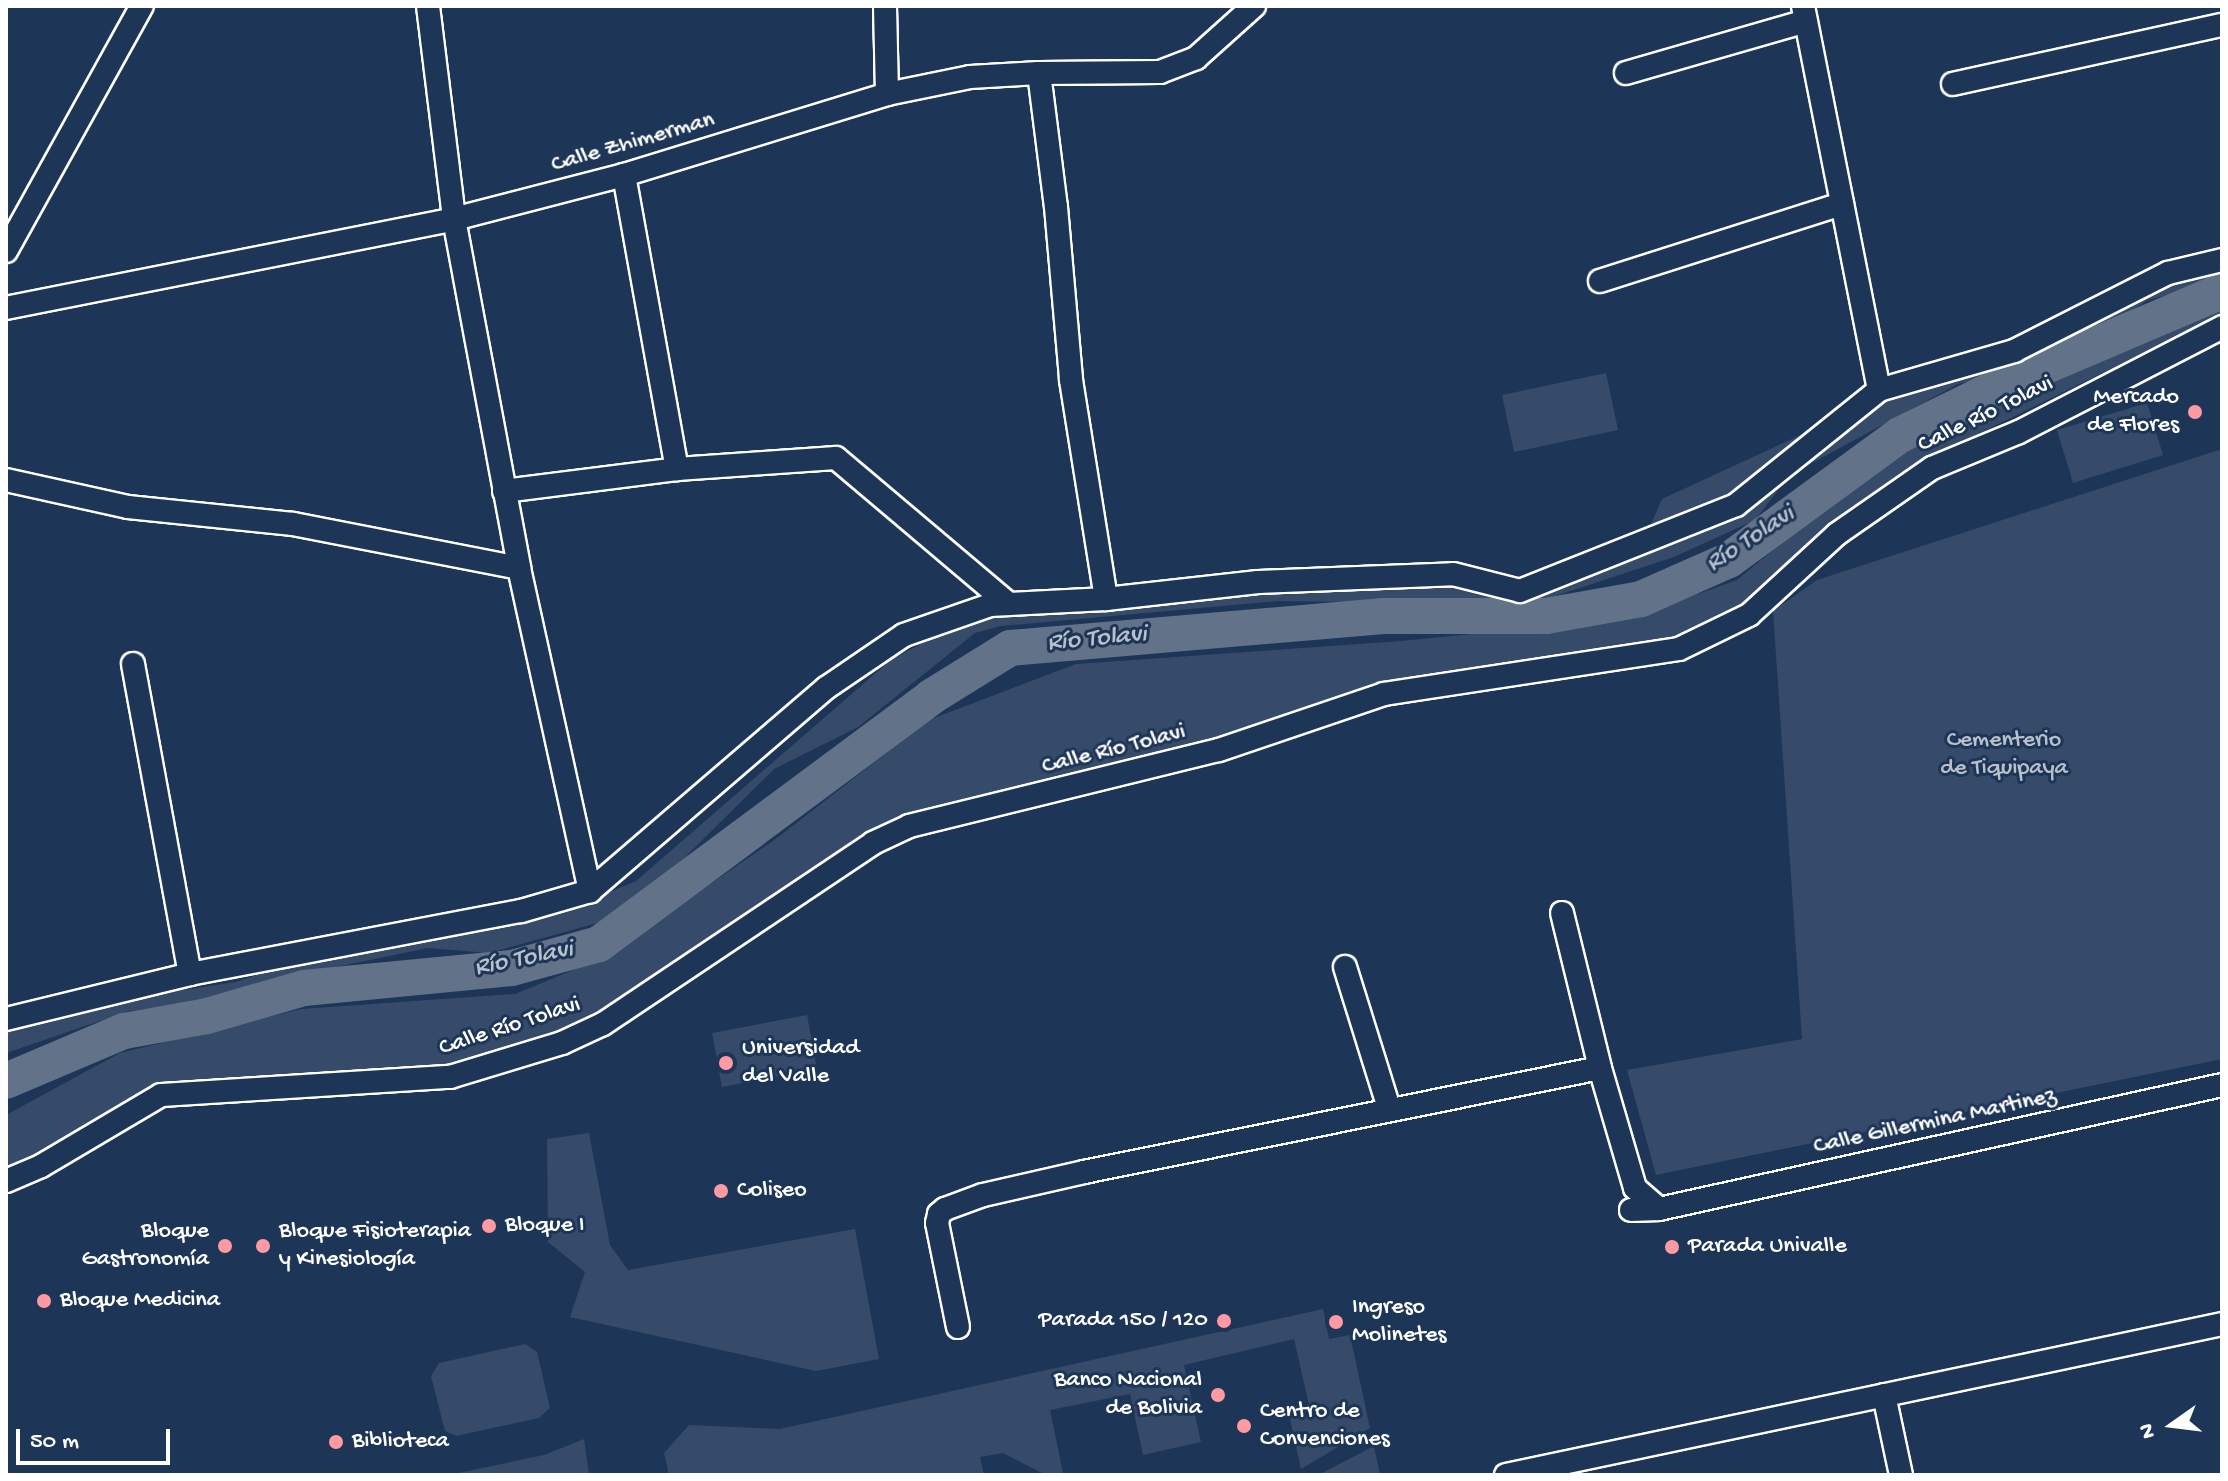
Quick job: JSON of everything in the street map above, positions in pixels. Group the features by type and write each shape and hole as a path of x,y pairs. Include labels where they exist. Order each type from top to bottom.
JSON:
{"street":[{"path":"6,251 142,6"},
{"path":"428,6 454,219 519,568 590,891"},
{"path":"885,6 887,94"},
{"name":"Calle Zhimerman","path":"6,308 454,219 624,175 887,94 970,77 1160,72 1196,58 1254,6"},
{"path":"1626,73 1804,13 1879,390"},
{"path":"1953,84 2222,25"},
{"path":"1039,73 1056,207 1071,380 1106,599"},
{"path":"624,175 677,469"},
{"path":"1600,281 1842,204"},
{"name":"Calle Río Tolavi","path":"6,1019 190,974 521,911 590,891 839,679 904,635 990,605 1106,599 1258,582 1453,574 1520,591 1736,505 1879,390 2014,351 2168,273 2222,260"},
{"name":"Calle Río Tolavi","path":"6,1181 41,1166 161,1095 450,1077 562,1043 603,1024 873,843 909,826 1219,750 1384,694 1679,649 1749,615 1837,534 1932,468 2019,432 2222,327"},
{"path":"504,491 677,469 836,458 1009,604"},
{"path":"6,480 128,507 293,524 519,568"},
{"path":"133,664 190,974"},
{"path":"1562,913 1600,1068 1635,1188 1659,1209"},
{"path":"1345,967 1389,1108"},
{"path":"958,1327 937,1223 945,1209 983,1195 1055,1178 1389,1108 1600,1068"},
{"name":"Calle Gillermina Martinez","path":"1633,1220 1659,1209 2222,1085"},
{"path":"1506,1475 2222,1324"},
{"path":"1884,1395 1901,1475"}],"green space":[{"path":"2222,267 2222,281 2148,300 2088,339 2003,373 1958,384 1790,475 1755,520 1674,557 1531,604 1278,601 1001,626 975,633 858,727 774,769 661,881 608,920 489,953 428,948 297,975 224,999 129,1011 6,1053 6,1025 97,1003 236,982 298,961 591,900 636,881 892,659 973,617 1258,590 1455,583 1496,592 1638,554 1662,499 1881,398 2168,280"},
{"path":"2222,299 2222,314 1925,460 1738,612 1677,638 1378,685 1175,753 950,802 880,828 615,1005 562,1033 459,1062 391,1074 173,1081 6,1169 6,1115 120,1053 301,1009 515,994 605,957 777,838 929,720 1076,664 1401,641 1631,618 1737,580 1903,442"},
{"path":"1606,373 1618,430 1514,452 1502,395"},
{"path":"2147,403 2163,455 2073,483 2057,430"},
{"name":"Cementerio de Tiquipaya","path":"2222,449 2222,1059 1656,1175 1627,1070 1802,1039 1773,611 1817,580"},
{"path":"807,1015 817,1069 722,1087 712,1033"},
{"path":"589,1133 610,1245 628,1270 855,1229 879,1359 816,1371 570,1317 585,1272 548,1242 547,1139"},
{"path":"1323,1309 1329,1339 1350,1335 1370,1428 1301,1469 1288,1410 1309,1405 1294,1339 1184,1365 1201,1442 1143,1455 1130,1394 1050,1410 1063,1473 1046,1475 1003,1453 980,1457 984,1475 669,1475 664,1453 689,1425 780,1429"},
{"path":"525,1344 537,1352 550,1408 539,1418 456,1436 445,1431 431,1376 439,1363"},
{"path":"584,1439 589,1474 449,1475 544,1455"},
{"path":"1374,1446 1380,1475 1318,1475"}],"waterway":[{"name":"Río Tolavi","path":"6,1081 124,1031 207,1016 304,988 512,968 599,944 931,697 1010,648 1384,616 1546,616 1641,599 1729,560 1900,435 1999,386 2222,291"}],"place":[{"name":"Mercado de Flores","path":"2195,412"},
{"name":"Universidad del Valle","path":"726,1063"},
{"name":"Coliseo","path":"721,1191"},
{"name":"Bloque I","path":"489,1226"},
{"name":"Bloque Gastronomía","path":"225,1246"},
{"name":"Bloque Fisioterapia y Kinesiología","path":"263,1246"},
{"name":"Parada Univalle","path":"1672,1247"},
{"name":"Bloque Medicina","path":"44,1301"},
{"name":"Parada 150 / 120","path":"1224,1321"},
{"name":"Ingreso Molinetes","path":"1336,1322"},
{"name":"Banco Nacional de Bolivia","path":"1218,1395"},
{"name":"Centro de Convenciones","path":"1244,1426"},
{"name":"Biblioteca","path":"336,1442"}]}
